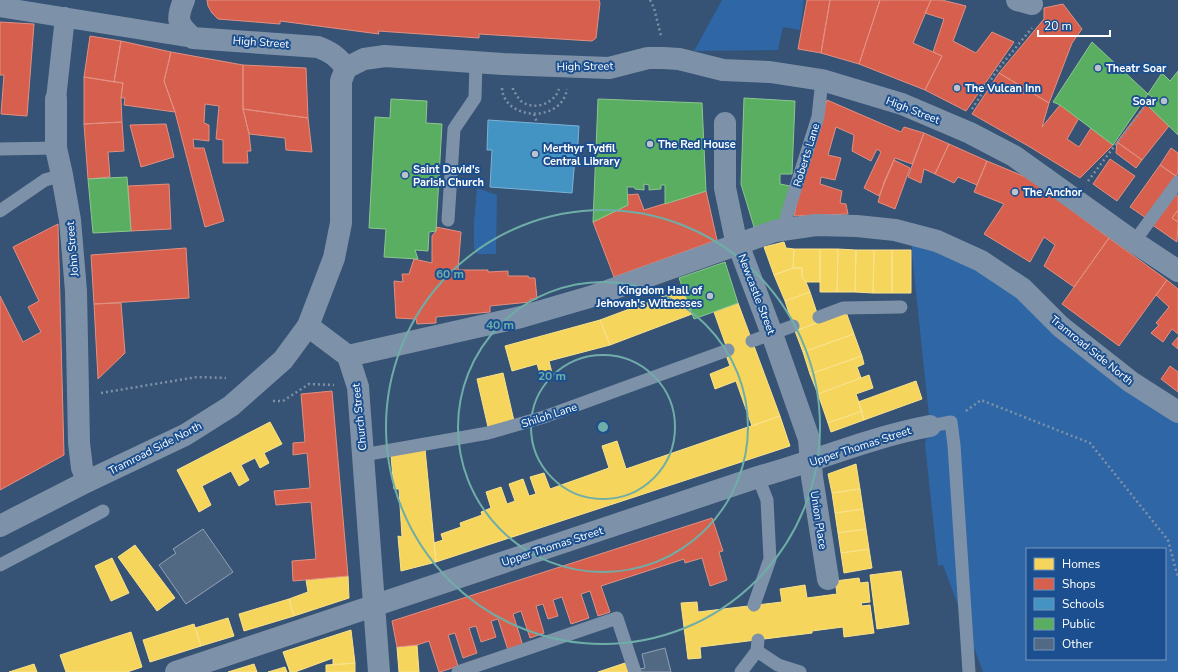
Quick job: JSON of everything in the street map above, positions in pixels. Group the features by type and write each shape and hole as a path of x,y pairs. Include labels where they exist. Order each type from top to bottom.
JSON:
{"street":[{"path":"184,0 179,12 179,22 184,30 193,38"},
{"name":"High Street","path":"0,7 64,16 113,26 193,38 318,46 338,58 346,68 364,58 385,56 503,64 609,68 648,58 663,58 679,59 723,70 770,72 822,80 902,104 961,130 1014,156 1134,242 1178,271"},
{"name":"John Street","path":"64,16 56,99 56,148 70,220 76,291 79,442 82,468 88,481"},
{"path":"346,68 341,81 341,223 334,258 308,326 348,356"},
{"name":"Newcastle Street","path":"725,123 725,188 735,236 762,338 809,439 811,461"},
{"name":"Tramroad Side North","path":"348,356 522,317 593,296 775,231 816,225 857,226 895,230 937,241 981,261 1023,289 1061,327 1125,377 1178,412"},
{"name":"Tramroad Side North","path":"0,526 88,481 185,435 230,406 283,360 308,326"},
{"name":"Church Street","path":"348,356 358,387 379,672"},
{"name":"Upper Thomas Street","path":"176,672 758,477 897,432 930,426"},
{"name":"Union Place","path":"811,461 828,579"}],"lane":[{"path":"448,220 454,129 475,98 476,62"},
{"name":"Roberts Lane","path":"785,230 787,215 818,117 822,80"},
{"path":"0,149 56,148"},
{"path":"0,211 45,180 62,175"},
{"path":"1134,242 1178,182"},
{"path":"819,317 844,308 901,307"},
{"path":"762,338 794,326"},
{"name":"Shiloh Lane","path":"363,455 488,433 544,418 728,350"},
{"path":"930,426 951,422 954,445 969,672"},
{"path":"754,605 770,559 767,500 758,477"},
{"path":"0,565 103,511"},
{"path":"458,672 617,618 635,672"},
{"path":"741,672 758,646 778,665 800,672"}],"path":[{"path":"650,0 661,33 663,58"},
{"path":"961,130 971,111 998,69 1033,26 1025,2"},
{"path":"503,64 502,90 507,101 520,111 534,114 546,113 565,99 567,90 567,67"},
{"path":"1074,198 1150,98"},
{"path":"534,114 537,123"},
{"path":"79,396 197,377 260,380"},
{"path":"271,401 283,401 309,384 334,385"},
{"path":"951,422 981,400 1090,443 1168,540 1178,578"}],"shaded area":[{"path":"722,0 804,0 800,30 783,27 778,50 694,51"},
{"path":"477,188 497,195 496,254 478,254 474,248 474,223"},
{"path":"912,239 980,266 1178,418 1178,672 983,672 943,565 938,566 925,444 930,426 912,254"}],"building: Homes":[{"path":"784,242 786,248 794,249 793,268 774,275 764,247"},
{"path":"794,249 820,249 820,282 806,282 802,278 802,268 793,268"},
{"path":"820,249 838,249 837,292 820,292"},
{"path":"838,249 856,250 855,292 837,292"},
{"path":"856,250 874,250 873,293 855,292"},
{"path":"874,250 892,250 892,293 873,293"},
{"path":"892,250 911,250 911,293 892,293"},
{"path":"793,268 802,268 802,278 806,282 810,292 785,301 774,275"},
{"path":"683,289 692,314 610,345 600,320"},
{"path":"810,292 820,322 795,331 785,301"},
{"path":"738,303 780,416 752,426 736,381 715,389 710,374 730,366 726,355 729,354 714,312"},
{"path":"846,312 854,334 803,352 795,331"},
{"path":"600,320 610,345 549,361 553,377 542,380 537,364 512,371 505,346"},
{"path":"854,334 862,356 810,374 803,352"},
{"path":"862,356 864,364 857,367 861,378 818,394 810,374"},
{"path":"503,373 514,421 488,427 477,379"},
{"path":"869,375 873,388 856,394 862,411 828,423 818,394"},
{"path":"916,381 922,399 864,420 858,402"},
{"path":"862,411 864,420 831,432 828,423"},
{"path":"780,416 790,446 436,562 434,543 443,540 441,534 461,527 460,523 482,515 481,512 491,508 486,492 501,487 507,504 515,501 509,484 523,479 529,496 536,494 530,477 544,473 550,489 609,468 602,446 617,441 626,469"},
{"path":"270,422 282,444 264,453 269,463 260,468 255,458 241,465 249,480 239,486 231,471 202,486 211,505 199,512 177,470"},
{"path":"425,449 436,562 401,571 398,536 402,537 399,489 394,489 391,456"},
{"path":"856,464 860,489 832,493 828,474"},
{"path":"860,489 863,509 835,513 832,493"},
{"path":"863,509 866,529 838,533 835,513"},
{"path":"866,529 869,549 841,553 838,533"},
{"path":"135,545 175,598 157,611 118,557"},
{"path":"869,549 872,568 844,573 841,553"},
{"path":"112,558 129,593 111,601 95,566"},
{"path":"901,571 909,624 877,629 870,575"},
{"path":"348,576 349,598 294,616 289,599 308,592 306,580"},
{"path":"859,578 860,583 868,582 870,602 861,603 862,606 870,605 874,633 844,637 843,627 812,631 812,633 700,647 701,658 688,659 681,603 697,602 698,612 782,602 780,589 805,585 807,598 837,594 835,581"},
{"path":"289,599 294,616 244,631 239,614"},
{"path":"228,618 234,636 201,646 195,628"},
{"path":"194,624 201,646 150,662 143,640"},
{"path":"351,630 355,663 333,665 333,658 295,672 290,672 283,652"},
{"path":"131,632 142,667 127,672 66,672 60,655"},
{"path":"417,645 419,672 399,672 397,647"},
{"path":"628,662 631,672 598,672"},
{"path":"355,663 355,672 326,672 326,665"},
{"path":"34,664 37,672 9,672"},
{"path":"254,664 257,672 228,672"},
{"path":"285,667 287,672 268,672"}],"building: Shops":[{"path":"207,0 599,0 600,3 596,38 592,41 479,34 479,38 378,31 379,34 280,21 280,24 218,19 212,13 208,6"},
{"path":"807,0 830,0 821,53 798,49"},
{"path":"830,0 880,0 859,64 821,53"},
{"path":"880,0 931,0 913,43 942,56 925,90 859,64"},
{"path":"931,0 942,0 966,6 953,41 976,53 992,32 1014,42 966,111 925,90 942,56 933,52 944,19 925,13"},
{"path":"1063,4 1082,29 1072,43 1049,103 999,73 1044,19 1044,8"},
{"path":"0,22 34,24 27,116 1,114 4,75 0,75"},
{"path":"90,36 121,41 114,82 84,77"},
{"path":"121,41 171,52 164,81 175,112 124,105 125,98 121,98 123,83 114,82"},
{"path":"171,52 243,65 243,109 249,134 251,151 247,151 248,163 223,163 223,140 216,139 219,106 205,104 204,123 209,125 209,141 193,139 194,148 204,148 224,221 205,227 175,112 164,81"},
{"path":"243,65 306,68 308,118 243,109"},
{"path":"999,73 1049,103 1042,127 1060,105 1079,118 1067,139 1079,147 1091,128 1113,145 1080,178 972,114"},
{"path":"84,77 123,83 121,98 122,122 84,124"},
{"path":"827,100 901,132 904,127 924,133 912,164 895,158 879,196 864,188 881,152 877,149 871,161 852,151 854,135 836,127 828,155 841,158 835,180 821,177 820,184 842,191 840,203 846,204 848,214 794,216 802,179"},
{"path":"1146,104 1169,126 1142,160 1117,142"},
{"path":"243,109 308,118 312,152 286,150 285,138 249,134"},
{"path":"122,122 124,151 108,152 110,177 88,179 84,124"},
{"path":"166,124 174,157 141,167 130,125"},
{"path":"924,133 949,144 935,174 924,169 921,183 908,177"},
{"path":"1117,142 1142,160 1136,168 1116,153"},
{"path":"949,144 987,161 977,185 958,177 954,183 935,174"},
{"path":"1171,148 1178,153 1178,173 1176,176 1160,165"},
{"path":"1110,159 1135,176 1117,201 1093,184"},
{"path":"894,160 910,168 895,209 878,202 884,182"},
{"path":"987,161 1028,178 1109,238 1074,287 1044,266 1055,245 1044,237 1030,262 984,234 1004,204 974,192"},
{"path":"1160,165 1176,176 1146,218 1130,207"},
{"path":"169,184 171,229 131,231 128,186"},
{"path":"706,191 717,240 614,277 593,222 628,205 627,195 638,194 644,210"},
{"path":"1174,193 1178,196 1178,210 1172,218 1178,222 1177,242 1151,224"},
{"path":"1178,210 1178,222 1172,218"},
{"path":"58,224 64,455 0,490 0,296 23,342 41,332 28,307 39,301 13,247"},
{"path":"436,227 461,232 458,270 488,270 488,272 508,271 508,276 528,276 529,278 535,278 537,299 530,299 530,302 490,306 490,312 436,317 436,323 417,324 416,319 396,318 394,281 403,282 402,274 409,274 414,259 432,263 432,236 436,231"},
{"path":"1109,238 1167,280 1119,346 1062,304"},
{"path":"186,248 189,298 94,304 91,255"},
{"path":"1167,280 1178,289 1178,334 1172,329 1163,342 1151,333 1159,325 1156,323 1169,307 1156,295"},
{"path":"121,303 125,353 98,379 94,304"},
{"path":"1178,337 1178,349 1172,344"},
{"path":"1170,366 1178,372 1178,392 1161,379"},
{"path":"332,391 348,576 293,581 292,561 316,559 311,502 276,505 274,491 310,488 307,453 293,455 293,443 305,442 301,394"},
{"path":"712,518 723,551 719,552 727,580 710,586 702,558 685,563 684,559 601,586 610,612 598,616 590,591 581,594 589,618 571,624 562,597 553,600 558,616 548,619 543,604 536,606 544,633 530,638 521,611 513,614 523,646 508,650 498,619 491,621 496,637 481,642 476,626 469,628 477,653 463,658 455,633 448,635 458,666 440,672 429,641 417,645 397,647 392,621"}],"building: Schools":[{"name":"Merthyr Tydfil Central Library","path":"488,120 579,126 577,159 575,158 572,193 490,187 492,150 487,150"}],"building: Public":[{"name":"Theatr Soar","path":"1092,42 1148,94 1113,145 1060,105 1053,102"},
{"name":"Soar","path":"1178,71 1178,135 1146,104 1155,99 1148,94 1162,73 1170,81"},
{"path":"744,98 795,101 792,174 780,174 780,184 790,186 785,208 782,209 784,220 754,227 741,184"},
{"name":"Saint David's Parish Church","path":"391,99 427,101 426,123 442,124 436,231 429,232 428,251 415,250 418,259 384,257 386,229 369,228 375,117 390,118"},
{"name":"The Red House","path":"598,99 702,103 706,191 665,204 665,185 661,185 661,189 649,190 649,185 644,184 644,190 635,189 634,187 627,187 628,205 593,222"},
{"path":"127,177 131,231 93,233 88,179"},
{"name":"Kingdom Hall of Jehovah's Witnesses","path":"725,262 738,303 694,319 679,278"}],"building: Other":[{"path":"203,529 233,572 186,604 159,565 176,553 173,549"},
{"path":"665,648 671,672 641,672 640,669 645,668 642,654"}],"place":[{"name":"Theatr Soar","path":"1098,68"},
{"name":"The Vulcan Inn","path":"957,88"},
{"name":"Soar","path":"1164,101"},
{"name":"The Red House","path":"650,144"},
{"name":"Merthyr Tydfil Central Library","path":"535,154"},
{"name":"Saint David's Parish Church","path":"405,175"},
{"name":"The Anchor","path":"1015,192"},
{"name":"Kingdom Hall of Jehovah's Witnesses","path":"710,296"}]}
